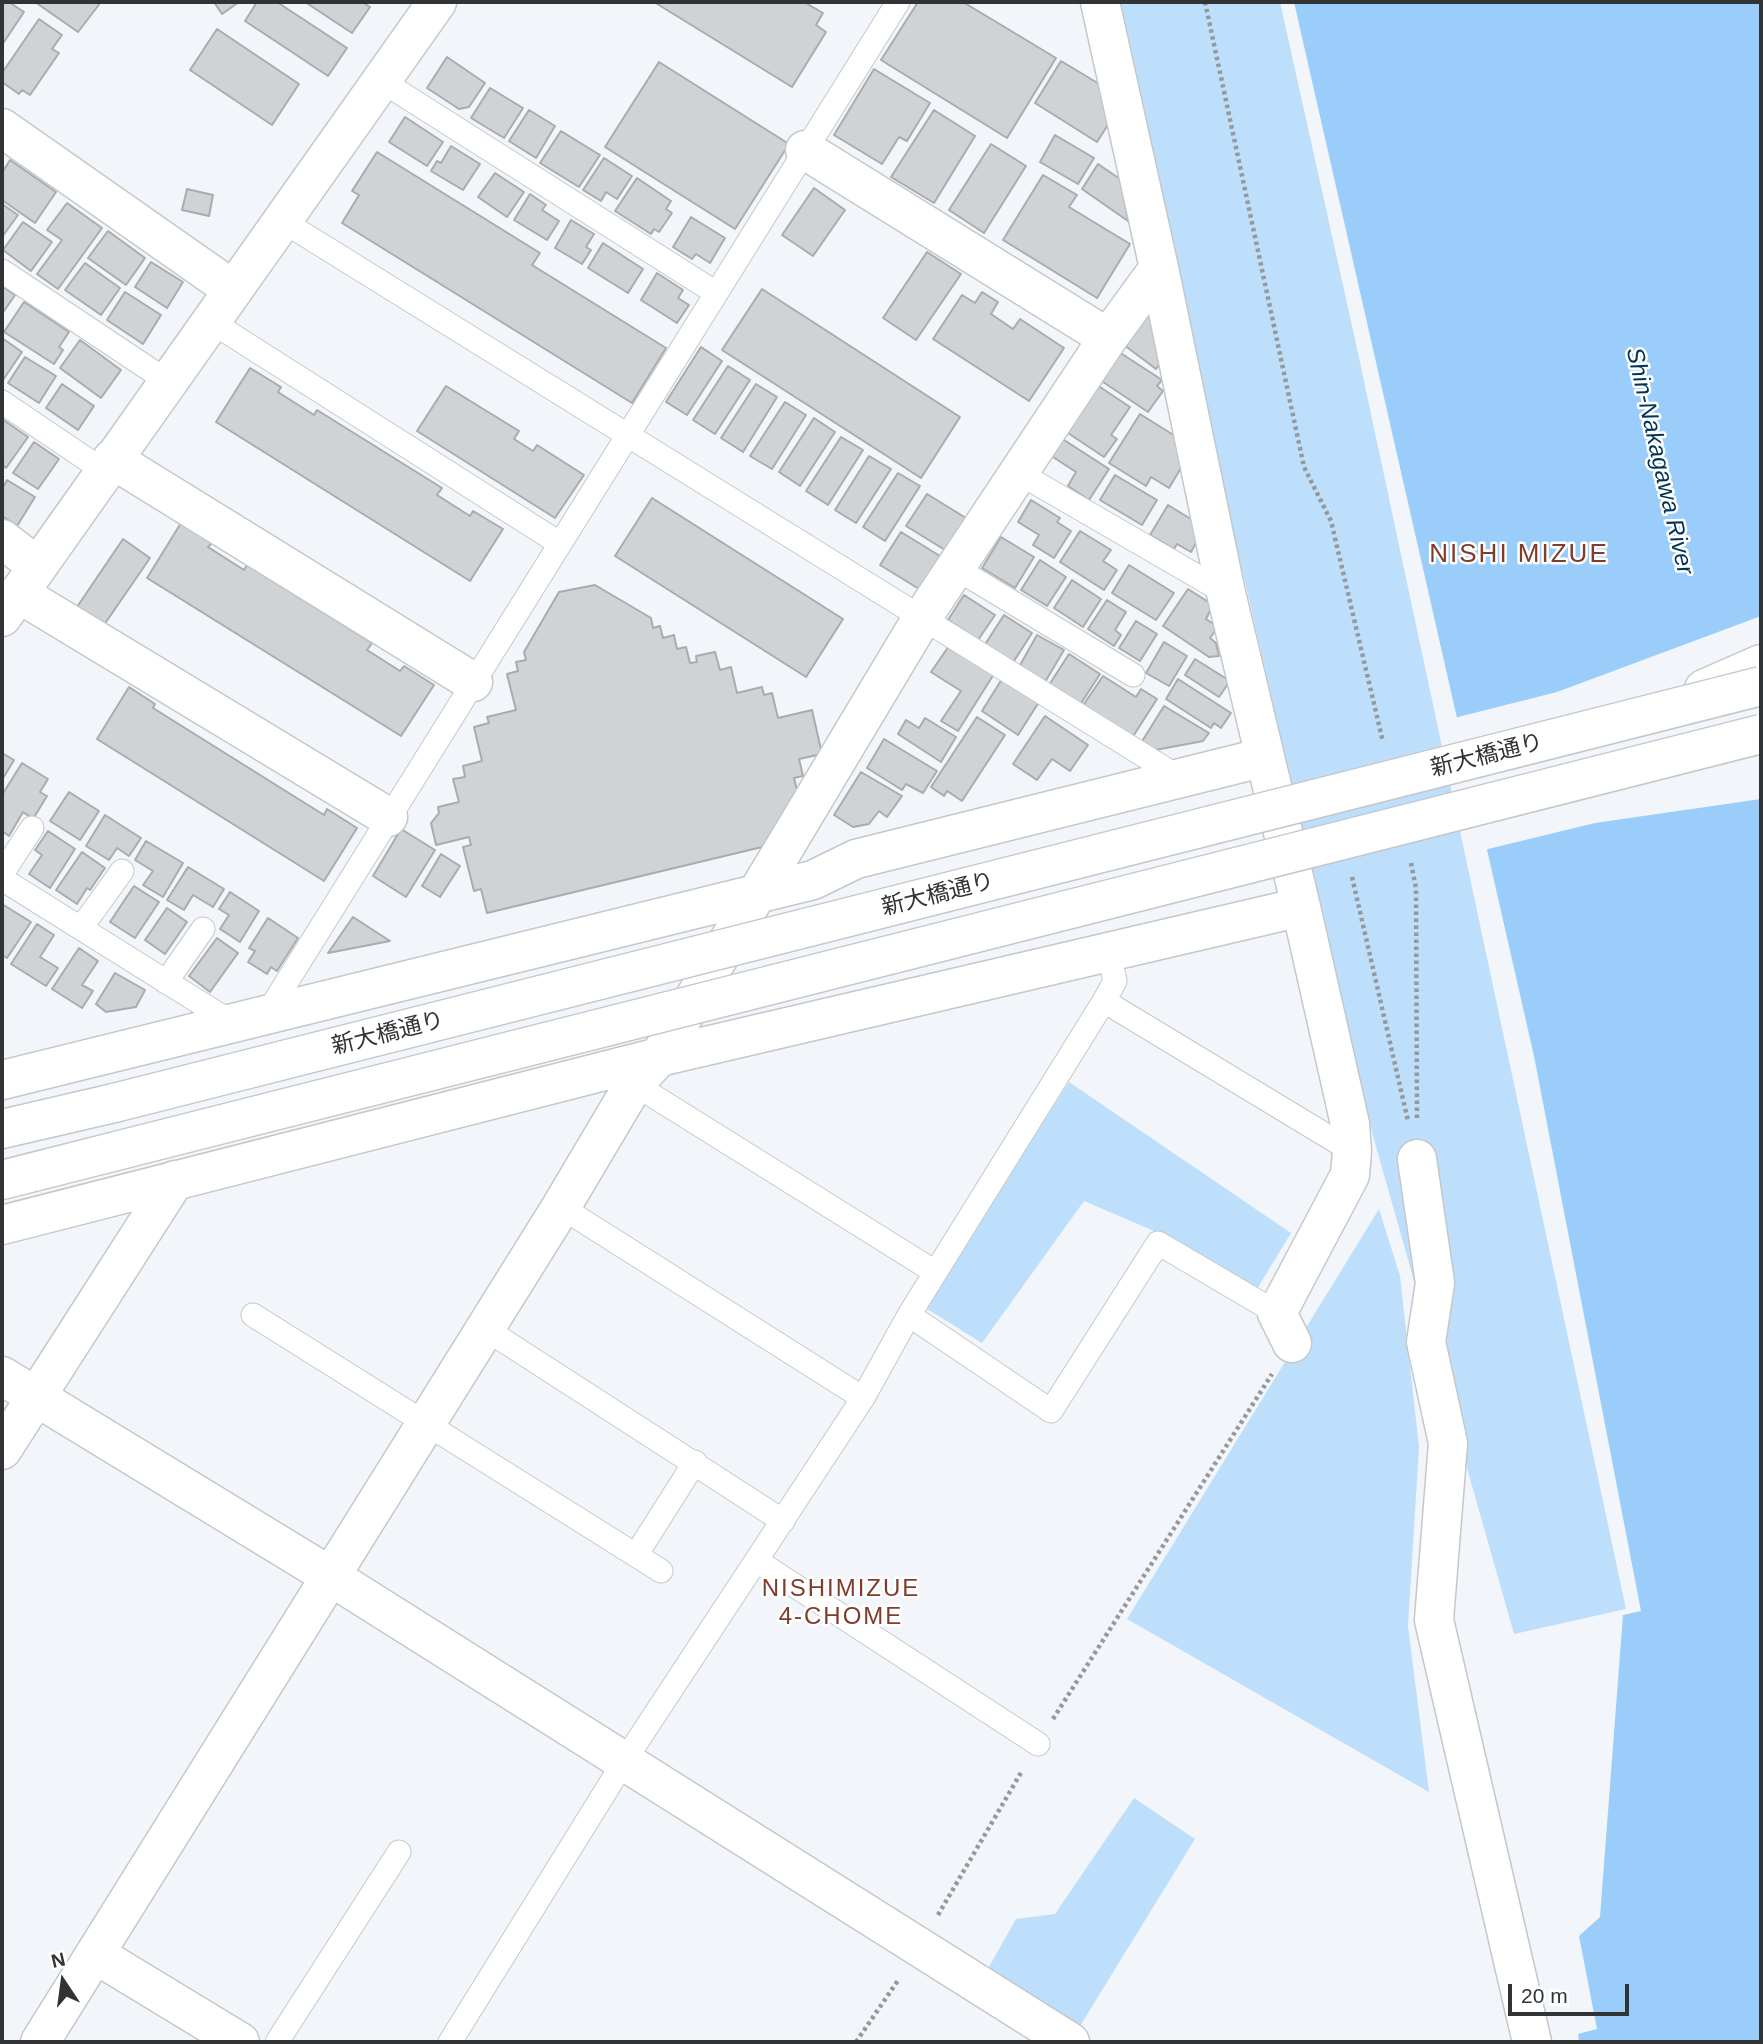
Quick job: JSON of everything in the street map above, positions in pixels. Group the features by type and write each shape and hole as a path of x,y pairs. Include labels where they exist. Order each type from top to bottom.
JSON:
{"street":[{"path":"19,592 437,2"},
{"path":"1100,2 1159,268 1226,593 1350,1124 1350,1175 1284,1328"},
{"path":"2,128 232,289"},
{"path":"805,150 1108,338"},
{"path":"40,2042 756,894 922,618 1108,338 1159,268"},
{"path":"108,465 473,682"},
{"path":"2,539 19,592 388,817"},
{"path":"1641,717 1761,664"},
{"name":"新大橋通り","path":"2,1129 114,1103 1761,686"},
{"name":"新大橋通り","path":"2,1180 1761,734"},
{"path":"1652,762 1761,751"},
{"path":"2,1080 813,880 856,859 1265,757"},
{"path":"2,1225 175,1180 646,1070 1301,907"},
{"path":"1417,1159 1435,1283 1426,1342 1448,1443 1434,1620 1532,2042"},
{"path":"2,1450 175,1180"},
{"path":"2,1376 330,1576 1070,2042"},
{"path":"95,1954 228,2039"}],"lane":[{"path":"32,828 2,876 166,982 249,1020 388,817 898,2"},
{"path":"380,80 716,293"},
{"path":"281,220 1180,778"},
{"path":"2,271 167,381"},
{"path":"210,321 559,543"},
{"path":"2,402 108,465"},
{"path":"1019,473 1226,593"},
{"path":"957,569 1133,675"},
{"path":"81,928 122,871"},
{"path":"166,982 203,929"},
{"path":"450,2042 625,1760 863,1398 935,1272 1104,1001 1115,981 1109,953"},
{"path":"1104,1001 1352,1152"},
{"path":"646,1070 935,1272"},
{"path":"561,1207 863,1398"},
{"path":"909,1315 1051,1411 1158,1243 1284,1328"},
{"path":"253,1315 661,1571"},
{"path":"484,1328 783,1521"},
{"path":"636,1555 695,1462"},
{"path":"757,1561 1038,1744"},
{"path":"277,2042 400,1852"}],"path":[{"path":"1205,2 1304,467 1331,521 1385,752"},
{"path":"1410,861 1416,888 1417,1159"},
{"path":"1353,880 1417,1159"},
{"path":"856,2042 919,1948 1284,1328"}],"shaded area":[{"path":"1111,2 1280,2 1355,339 1626,1609 1514,1634 1373,1136"},
{"path":"1069,1082 1291,1233 1254,1294 1168,1237 1084,1201 982,1343 924,1307"},
{"path":"1379,1209 1400,1276 1419,1447 1408,1626 1429,1792 1127,1619"},
{"path":"1134,1798 1195,1839 1077,2031 985,1974 1016,1919 1055,1914"}],"water":[{"name":"Shin-Nakagawa River","path":"1294,2 1761,2 1761,2042 1579,2042 1578,2034 1597,2029 1579,1936 1600,1917 1623,1615 1641,1611 1534,1056"}],"pier":[{"path":"1761,616 1761,799 1595,823 1484,850 1454,718 1557,692"}],"building":[{"path":"2,2 9,2 24,12 2,45"},
{"path":"35,2 101,2 78,32"},
{"path":"214,2 239,2 222,14"},
{"path":"257,2 277,2 347,48 328,76 245,21"},
{"path":"305,2 362,2 370,7 352,33"},
{"path":"654,2 804,2 823,13 816,25 826,32 792,87"},
{"path":"918,2 963,2 1056,58 1007,138 881,60"},
{"path":"39,19 62,35 52,49 59,53 30,95 22,90 19,94 2,82 2,73"},
{"path":"217,29 299,84 272,125 190,70"},
{"path":"447,57 485,83 469,107 459,109 427,88"},
{"path":"1061,61 1101,85 1109,123 1097,142 1035,103"},
{"path":"659,62 789,144 735,229 605,147"},
{"path":"874,69 930,103 907,141 899,137 882,164 834,135"},
{"path":"490,88 523,108 504,138 471,118"},
{"path":"529,110 555,126 536,158 509,141"},
{"path":"934,110 975,136 934,203 891,177"},
{"path":"405,117 443,142 427,166 389,142"},
{"path":"561,131 600,155 579,187 540,163"},
{"path":"1055,135 1094,158 1078,184 1040,162"},
{"path":"991,144 1026,166 984,233 949,210"},
{"path":"451,146 480,164 463,190 431,171 437,161 441,163"},
{"path":"377,152 540,253 532,265 666,348 632,403 342,223 359,195 352,191"},
{"path":"604,158 632,176 617,199 606,192 601,201 583,190"},
{"path":"10,160 56,192 35,223 2,200 2,173"},
{"path":"1098,164 1120,179 1128,221 1082,189"},
{"path":"495,173 524,192 507,217 478,197"},
{"path":"1043,175 1077,195 1069,207 1130,244 1097,298 1003,240"},
{"path":"637,178 671,201 666,209 672,213 659,232 654,229 651,234 615,211"},
{"path":"814,188 845,210 813,256 782,235"},
{"path":"187,189 213,195 209,216 182,210"},
{"path":"530,194 546,205 542,210 559,221 547,240 514,220"},
{"path":"67,203 102,228 58,289 37,274 62,240 47,230"},
{"path":"2,204 18,215 2,237"},
{"path":"691,217 725,238 710,263 696,254 692,259 673,247"},
{"path":"571,220 594,234 586,247 591,250 582,264 555,248"},
{"path":"23,222 52,242 31,271 3,250"},
{"path":"108,231 145,258 126,285 88,258"},
{"path":"603,243 643,269 628,293 588,268"},
{"path":"927,252 961,274 916,340 883,318"},
{"path":"151,262 183,282 167,308 135,287"},
{"path":"85,263 120,288 101,315 65,290"},
{"path":"657,273 683,290 678,298 689,305 677,323 641,300"},
{"path":"2,286 15,295 2,314"},
{"path":"762,289 960,417 921,478 722,350"},
{"path":"125,292 161,315 143,344 107,320"},
{"path":"982,292 998,302 991,314 1013,329 1020,319 1064,348 1029,401 933,339 962,295 975,303"},
{"path":"24,302 69,332 59,347 63,350 54,364 4,332"},
{"path":"1149,306 1165,356 1156,369 1124,345"},
{"path":"2,338 22,352 3,380 2,379"},
{"path":"80,340 121,370 101,398 60,368"},
{"path":"701,347 722,361 687,415 666,402"},
{"path":"1119,352 1162,380 1157,386 1163,391 1148,412 1100,380"},
{"path":"25,357 56,376 39,403 8,383"},
{"path":"728,366 750,380 715,434 693,420"},
{"path":"250,368 281,387 278,392 314,415 317,410 442,488 437,495 470,516 473,511 503,529 470,581 216,422"},
{"path":"62,384 94,406 78,430 46,408"},
{"path":"756,384 777,397 743,452 721,438"},
{"path":"1097,385 1130,407 1111,435 1117,439 1104,457 1065,431"},
{"path":"446,386 519,431 514,439 533,451 537,445 584,475 555,518 417,431"},
{"path":"785,402 806,415 772,469 750,456"},
{"path":"1140,414 1175,436 1181,468 1169,488 1151,477 1146,486 1109,463"},
{"path":"814,418 835,432 800,486 779,472"},
{"path":"2,419 28,437 6,468 2,465"},
{"path":"841,437 863,450 828,505 806,491"},
{"path":"1061,438 1109,469 1089,500 1068,486 1076,472 1050,455"},
{"path":"34,442 59,459 38,489 13,473"},
{"path":"869,456 891,469 856,523 835,510"},
{"path":"898,473 920,486 885,541 863,527"},
{"path":"1115,475 1157,500 1142,525 1100,500"},
{"path":"7,480 35,497 17,526 2,516 2,489"},
{"path":"927,494 966,518 945,550 906,526"},
{"path":"652,498 843,619 806,677 615,556"},
{"path":"1031,500 1060,518 1057,522 1071,531 1054,558 1033,545 1039,535 1018,522"},
{"path":"1168,505 1194,521 1198,539 1191,552 1177,544 1174,549 1150,535"},
{"path":"181,523 212,543 208,547 244,570 247,565 372,643 367,650 400,671 404,666 434,685 401,736 147,578"},
{"path":"1080,531 1111,550 1103,561 1117,570 1104,590 1060,562"},
{"path":"901,532 940,556 919,589 880,565"},
{"path":"1001,537 1034,557 1015,588 982,568"},
{"path":"123,539 150,558 104,625 77,607"},
{"path":"1040,560 1066,577 1047,606 1021,590"},
{"path":"1129,565 1174,593 1156,620 1112,593"},
{"path":"1072,580 1101,599 1083,627 1054,608"},
{"path":"595,585 651,618 653,628 660,626 663,638 674,635 677,649 686,647 690,663 697,662 696,656 715,652 720,670 731,667 737,693 762,687 764,695 772,693 778,718 812,710 822,754 799,759 803,776 794,778 797,790 762,847 487,913 481,889 474,891 463,847 471,845 469,837 436,845 431,823 439,813 438,807 459,802 453,779 465,777 463,766 482,761 474,727 489,723 487,717 516,710 507,674 518,671 516,662 526,660 524,652 559,592"},
{"path":"1188,589 1213,605 1206,619 1218,627 1210,638 1216,643 1219,656 1209,657 1163,626"},
{"path":"964,595 995,615 978,640 948,620"},
{"path":"1107,600 1126,612 1115,630 1121,635 1114,646 1088,629"},
{"path":"1004,615 1032,633 1012,664 984,646"},
{"path":"1136,621 1157,634 1140,661 1119,648"},
{"path":"1037,635 1064,650 1045,682 1019,667"},
{"path":"1164,642 1187,656 1169,686 1146,673"},
{"path":"949,646 994,674 958,731 941,721 961,691 931,672"},
{"path":"1069,654 1100,674 1080,705 1049,685"},
{"path":"1195,659 1230,681 1219,697 1185,675"},
{"path":"1103,676 1136,697 1141,689 1157,699 1132,738 1082,707"},
{"path":"1002,679 1039,702 1018,735 982,711"},
{"path":"1178,679 1231,713 1221,728 1214,723 1211,728 1166,699"},
{"path":"129,687 155,704 153,708 324,815 327,809 357,828 324,881 97,739"},
{"path":"1164,706 1209,733 1203,741 1150,751 1141,743"},
{"path":"1045,716 1088,745 1070,771 1052,759 1037,780 1013,764"},
{"path":"977,717 1005,735 962,801 947,791 944,796 931,787"},
{"path":"925,718 956,737 941,762 898,734 906,720 919,728"},
{"path":"884,739 937,771 923,793 906,784 902,790 867,768"},
{"path":"2,753 14,760 2,780"},
{"path":"22,763 48,779 40,792 47,796 33,819 23,812 9,836 2,831 2,795"},
{"path":"861,772 902,796 887,817 879,811 869,824 853,827 834,815"},
{"path":"69,792 99,811 80,840 50,821"},
{"path":"105,815 141,838 129,856 117,848 109,860 86,846"},
{"path":"401,829 435,850 406,897 373,876"},
{"path":"48,831 75,849 50,888 29,874 42,855 35,850"},
{"path":"146,841 183,863 163,897 143,885 153,871 135,860"},
{"path":"82,852 105,868 77,904 56,890"},
{"path":"441,854 460,866 440,897 422,886"},
{"path":"188,867 224,889 213,907 193,895 184,910 167,900"},
{"path":"134,886 159,902 135,938 110,922"},
{"path":"230,892 259,911 240,942 220,929 229,915 219,909"},
{"path":"2,904 31,922 7,958 2,955"},
{"path":"167,908 187,922 165,954 145,940"},
{"path":"353,917 390,941 328,953"},
{"path":"268,918 298,938 277,971 271,967 267,974 248,962 255,951 249,948"},
{"path":"37,924 54,935 40,957 58,968 46,986 11,964"},
{"path":"217,938 238,953 210,992 189,976"},
{"path":"79,948 98,961 82,985 93,991 82,1008 52,989"},
{"path":"115,973 145,990 136,1007 106,1012 96,1004"}],"district":[{"name":"NISHI MIZUE","path":"1519,555"},
{"name":"NISHIMIZUE 4-CHOME","path":"841,1603"}]}
